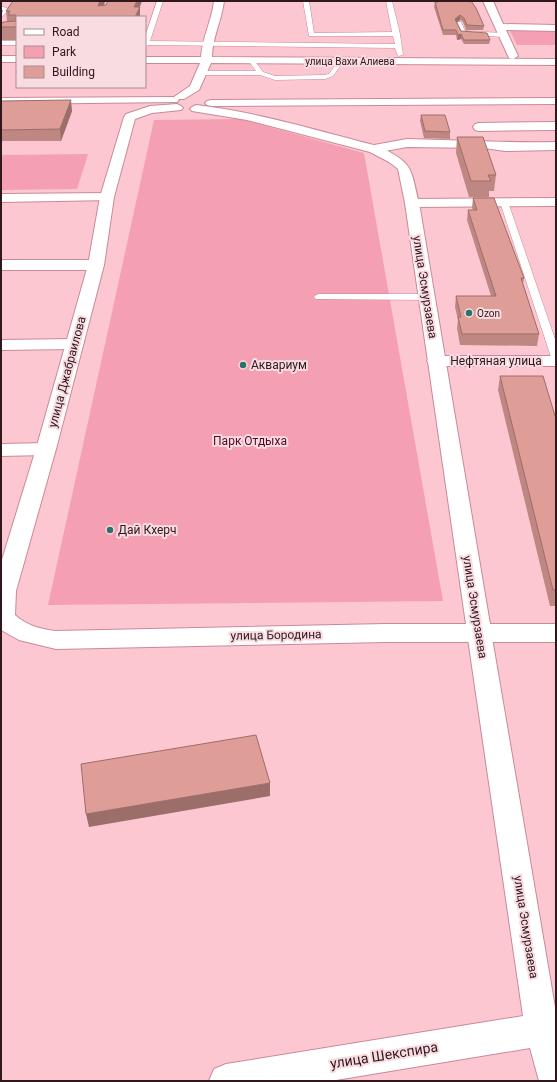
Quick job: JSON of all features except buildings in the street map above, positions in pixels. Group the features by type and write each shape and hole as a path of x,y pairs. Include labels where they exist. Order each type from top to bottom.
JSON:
{"street":[{"path":"177,102 195,88 207,53 218,13 219,1"},
{"path":"488,1 513,56"},
{"path":"501,31 556,28"},
{"name":"улица Вахи Алиева","path":"146,54 399,51 513,56 556,56"},
{"name":"улица Вахи Алиева","path":"146,60 207,53 251,60 556,62"},
{"path":"1,54 16,54"},
{"path":"1,59 16,59"},
{"path":"195,88 224,112"},
{"path":"132,114 177,102 192,96 208,100 471,102 556,101"},
{"path":"115,100 125,104 132,114"},
{"path":"132,114 157,100"},
{"path":"1,101 157,100 177,102 196,109 224,112 374,149 407,143 484,144 505,147 556,146"},
{"path":"196,109 206,107 208,100"},
{"path":"471,102 484,144"},
{"name":"улица Джабраилова","path":"2,622 2,591 46,449 96,264 107,197 132,114"},
{"path":"479,129 556,126"},
{"path":"479,129 556,130"},
{"name":"улица Эсмурзаева","path":"374,149 394,158 404,168 412,203 479,632 549,1029 556,1081"},
{"path":"1,198 107,197"},
{"path":"412,203 556,202"},
{"path":"1,265 96,264"},
{"path":"1,345 74,344"},
{"name":"Нефтяная улица","path":"436,361 556,360"},
{"path":"1,450 46,449"},
{"name":"улица Бородина","path":"2,622 13,629 34,636 56,640 386,632 556,633"},
{"name":"улица Шекспира","path":"226,1081 549,1029"}],"lane":[{"path":"146,40 152,18 160,1"},
{"path":"306,1 311,45"},
{"path":"146,44 207,53 311,45 399,51 397,34 388,1"},
{"path":"1,8 6,9 1,16"},
{"path":"459,23 463,33 501,31"},
{"path":"311,35 397,34"},
{"path":"1,43 16,43"},
{"path":"251,60 261,73"},
{"path":"201,73 261,73 275,78 325,77 330,75 341,61"},
{"path":"504,202 556,357"},
{"path":"318,297 426,297"}],"green space":[{"path":"509,29 556,30 556,45 517,45"},
{"name":"Парк Отдыха","path":"240,119 364,153 443,601 48,605 154,120"},
{"path":"88,154 77,189 1,190 1,155"}],"place":[{"name":"Ozon","path":"469,313"},
{"name":"Аквариум","path":"243,365"},
{"name":"Дай Кхерч","path":"110,530"}]}
